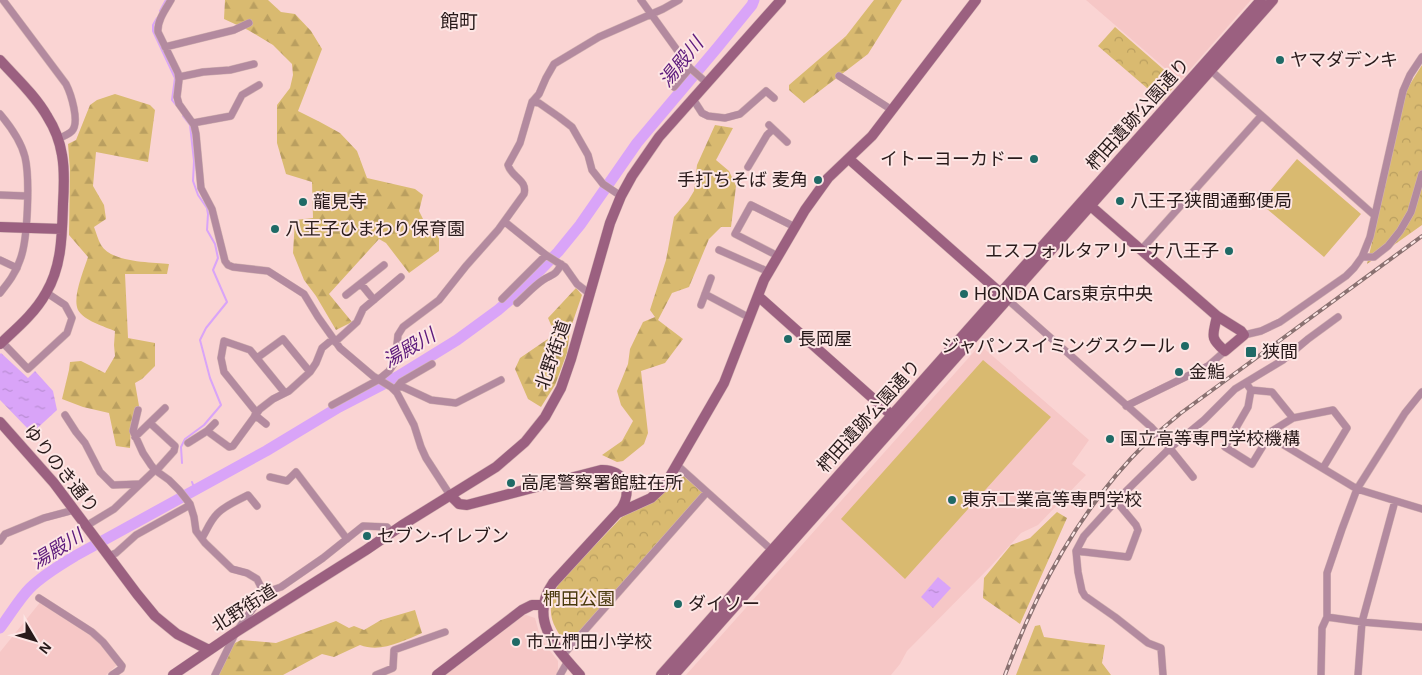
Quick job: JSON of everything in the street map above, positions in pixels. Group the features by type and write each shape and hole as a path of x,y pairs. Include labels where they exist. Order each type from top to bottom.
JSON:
{"street":[{"path":"3,0 66,84 70,93 75,124 72,131 57,139"},
{"path":"171,0 158,26 158,34 179,77 177,97 179,104 193,124 196,134 202,188 212,209 225,261 228,265 268,271 301,292 307,297 318,317 344,353 379,380 394,387 403,387 432,400 456,403 501,380"},
{"path":"641,0 691,69 703,80"},
{"path":"332,405 379,380 389,371 395,362 398,335 403,327 439,300 456,276 505,222 524,194 526,190 524,185 510,170 508,165 520,143 532,102 539,94 551,68 557,62 599,37 679,0"},
{"name":"北野街道","path":"173,675 236,632 503,462 525,442 556,398 566,376 608,230 622,196 643,159 659,137 692,99 703,80 781,0"},
{"path":"618,513 657,494 665,485 724,383 758,296 794,227 828,178 870,139 976,0"},
{"name":"椚田遺跡公園通り","path":"674,675 776,553 1207,67 1261,0"},
{"name":"椚田遺跡公園通り","path":"1207,67 1273,0"},
{"path":"165,47 234,30 249,23"},
{"path":"1126,406 1208,366 1244,336 1261,332 1280,322 1346,276 1362,257 1368,242 1403,91 1410,74 1422,57"},
{"path":"179,77 203,72 230,70 254,64"},
{"path":"2,66 48,116 62,156 64,176 62,246 59,262 46,293 29,317 1,343 28,369 67,333 72,318 66,304 46,293"},
{"path":"1207,67 1374,215"},
{"path":"674,87 691,69"},
{"path":"839,76 892,110"},
{"path":"193,124 232,116 242,95 258,85"},
{"path":"692,99 702,113 708,116 725,118 740,114 766,91 774,98"},
{"path":"532,102 539,103 572,127 588,155 592,170 602,184 622,196"},
{"path":"0,114 14,133 25,156 28,176 26,228 22,254 11,279 0,293"},
{"path":"1141,250 1261,116"},
{"path":"748,167 771,127 787,142"},
{"path":"849,159 1151,428 1168,445 1193,477"},
{"path":"1362,257 1374,257 1380,253 1400,231 1414,204 1422,174"},
{"path":"0,196 27,196"},
{"path":"1087,203 1217,316 1241,331 1244,336"},
{"path":"778,256 735,234 751,205 794,227"},
{"path":"505,222 559,263 568,271 577,284 590,294"},
{"path":"0,227 62,229"},
{"path":"719,250 769,272"},
{"path":"502,299 547,255"},
{"path":"0,260 17,268"},
{"path":"517,303 543,280 551,277 558,270 559,263"},
{"path":"346,295 384,265"},
{"path":"207,431 230,447 233,446 256,414 266,404 285,393 310,372 322,348 334,341 357,322 364,309 401,277"},
{"path":"701,305 712,278"},
{"path":"361,284 374,300"},
{"path":"705,294 750,318"},
{"path":"758,296 895,418"},
{"path":"1217,316 1213,337 1215,342 1225,351"},
{"path":"1163,675 1161,648 1148,643 1085,596 1079,578 1076,551 1084,536 1168,445 1204,420 1235,390 1283,360 1338,317"},
{"path":"258,358 283,339 310,372"},
{"path":"266,424 224,372 221,358 224,341 250,350 285,393"},
{"path":"394,387 432,364"},
{"path":"1246,383 1251,390 1248,407 1224,447 1252,464 1272,431 1293,418 1333,410 1347,428 1323,468"},
{"path":"394,387 414,425 426,458 450,495 459,504 467,505 605,470 619,476 624,481 627,488 626,501 618,513 553,582 546,593 543,605 544,620 548,634 580,675"},
{"path":"1251,390 1272,392 1293,418"},
{"path":"1321,675 1322,628 1327,617 1327,573 1357,488 1405,413 1422,392"},
{"path":"135,437 165,408"},
{"path":"138,410 133,426 135,437 155,470 169,480 190,504 196,531 228,566 257,579 264,593"},
{"path":"65,415 85,443 100,472 112,485 139,484"},
{"name":"ゆりのき通り","path":"0,422 42,468 145,605 159,620 178,634 209,650"},
{"path":"86,526 114,510 174,451 175,446 150,423"},
{"path":"188,443 207,431 215,423"},
{"path":"1274,439 1357,488 1422,509"},
{"path":"677,466 776,553"},
{"path":"270,477 287,481 296,472 347,539"},
{"path":"560,675 565,658 707,492"},
{"path":"202,538 218,512 248,495 257,506"},
{"path":"1076,551 1128,557 1138,530 1116,501"},
{"path":"1358,675 1362,622 1395,501"},
{"path":"109,557 136,536 190,504"},
{"path":"0,541 5,534 44,518 74,510"},
{"path":"215,675 236,632 264,593 281,587 323,558 363,526 387,527 391,532"},
{"name":"椚田遺跡公園通り","path":"661,675 776,553"},
{"path":"281,587 298,593"},
{"path":"39,598 92,632 103,642 122,666 121,669 112,675"},
{"path":"436,675 522,610 532,605 543,605"},
{"path":"1327,617 1362,622 1422,626"},
{"path":"398,675 393,668 394,650 445,632"},
{"path":"376,675 393,668"}],"shaded area":[{"path":"1086,0 1251,0 1180,81"},
{"name":"東京工業高等専門学校","path":"980,345 1089,440 1072,464 1086,475 1038,525 1021,533 907,651 891,675 686,675"},
{"path":"42,600 101,641 118,664 106,675 0,675 0,652"},
{"name":"市立椚田小学校","path":"523,614 535,618 540,636 558,661 556,675 445,675"}],"green space":[{"path":"225,0 268,0 281,12 295,14 311,31 322,49 298,111 340,133 357,151 367,178 415,189 423,195 419,211 430,233 439,236 439,251 409,273 386,243 379,239 329,294 352,322 336,330 304,280 293,253 295,220 313,218 312,182 286,174 277,143 277,105 290,88 293,75 292,64 273,45 248,30 224,19"},
{"path":"874,0 902,0 868,54 804,103 789,90 789,85 846,36"},
{"path":"1115,27 1178,82 1162,101 1098,46"},
{"path":"1422,65 1422,225 1367,264 1407,89"},
{"path":"115,94 150,105 155,110 148,162 96,152 93,186 104,205 106,219 94,227 101,245 106,251 114,255 142,262 169,264 167,274 125,274 128,338 155,343 155,366 135,383 139,406 131,422 130,448 116,446 109,413 83,407 62,399 70,362 81,361 105,373 115,356 115,331 84,317 78,310 76,298 88,257 69,235 70,170 68,144 76,140 90,105 97,100"},
{"path":"715,125 733,128 716,160 729,171 736,186 731,227 721,227 709,239 689,287 672,293 658,320 683,339 665,363 641,371 648,433 644,444 623,461 617,462 602,455 622,441 633,421 621,405 617,391 628,364 630,349 643,322 655,317 650,310 666,260 674,217 694,191 697,165"},
{"path":"1297,159 1361,214 1324,257 1260,203"},
{"path":"576,288 582,295 570,330 567,353 555,385 541,407 528,399 515,369 520,358 555,334 548,318"},
{"path":"983,360 1051,417 905,579 841,519"},
{"name":"椚田公園","path":"677,474 682,474 705,494 569,648 554,625 552,617 552,602 559,583 622,517 660,496"},
{"path":"1057,512 1067,518 1020,624 983,598 984,578 1011,545 1030,538"},
{"path":"415,610 422,633 392,645 376,648 360,645 334,657 322,654 283,675 214,675 227,647 241,640 276,643 336,621 349,628 354,626 364,630 381,620"},
{"path":"1040,625 1044,637 1105,645 1102,663 1111,675 1016,675 1035,626"}],"water":[{"path":"1,353 28,378 35,371 53,391 57,410 32,433 0,400"},
{"path":"938,577 951,588 933,608 921,597"}],"waterway":[{"path":"160,11 166,0"},
{"name":"湯殿川","path":"0,628 30,588 40,579 75,556 266,451 339,407 397,377 457,340 498,310 518,293 558,252 580,225 637,143 717,48 754,0"},
{"path":"157,18 153,25 153,31 175,78 172,100 176,105"},
{"path":"182,463 181,447 185,439 204,425 221,405 210,378 200,340 206,328 227,302 213,270 218,258 215,244 207,230 207,208 198,195 193,181 194,161 190,125 183,116"},
{"path":"192,482 195,490"}],"railway":[{"path":"1005,675 1046,581 1081,522 1122,468 1146,443 1181,413 1422,236"}],"place":[{"name":"ヤマダデンキ","path":"1280,60"},
{"name":"イトーヨーカドー","path":"1034,159"},
{"name":"手打ちそば 麦角","path":"818,180"},
{"name":"八王子狭間通郵便局","path":"1120,201"},
{"name":"龍見寺","path":"303,202"},
{"name":"八王子ひまわり保育園","path":"275,229"},
{"name":"エスフォルタアリーナ八王子","path":"1229,251"},
{"name":"HONDA Cars東京中央","path":"964,294"},
{"name":"長岡屋","path":"788,339"},
{"name":"ジャパンスイミングスクール","path":"1185,346"},
{"name":"狭間","path":"1251,352"},
{"name":"金鮨","path":"1179,372"},
{"name":"国立高等専門学校機構","path":"1110,439"},
{"name":"高尾警察署館駐在所","path":"511,483"},
{"name":"東京工業高等専門学校","path":"952,500"},
{"name":"セブン-イレブン","path":"367,536"},
{"name":"ダイソー","path":"678,604"},
{"name":"市立椚田小学校","path":"516,642"}],"district":[{"name":"館町","path":"459,21"}]}
